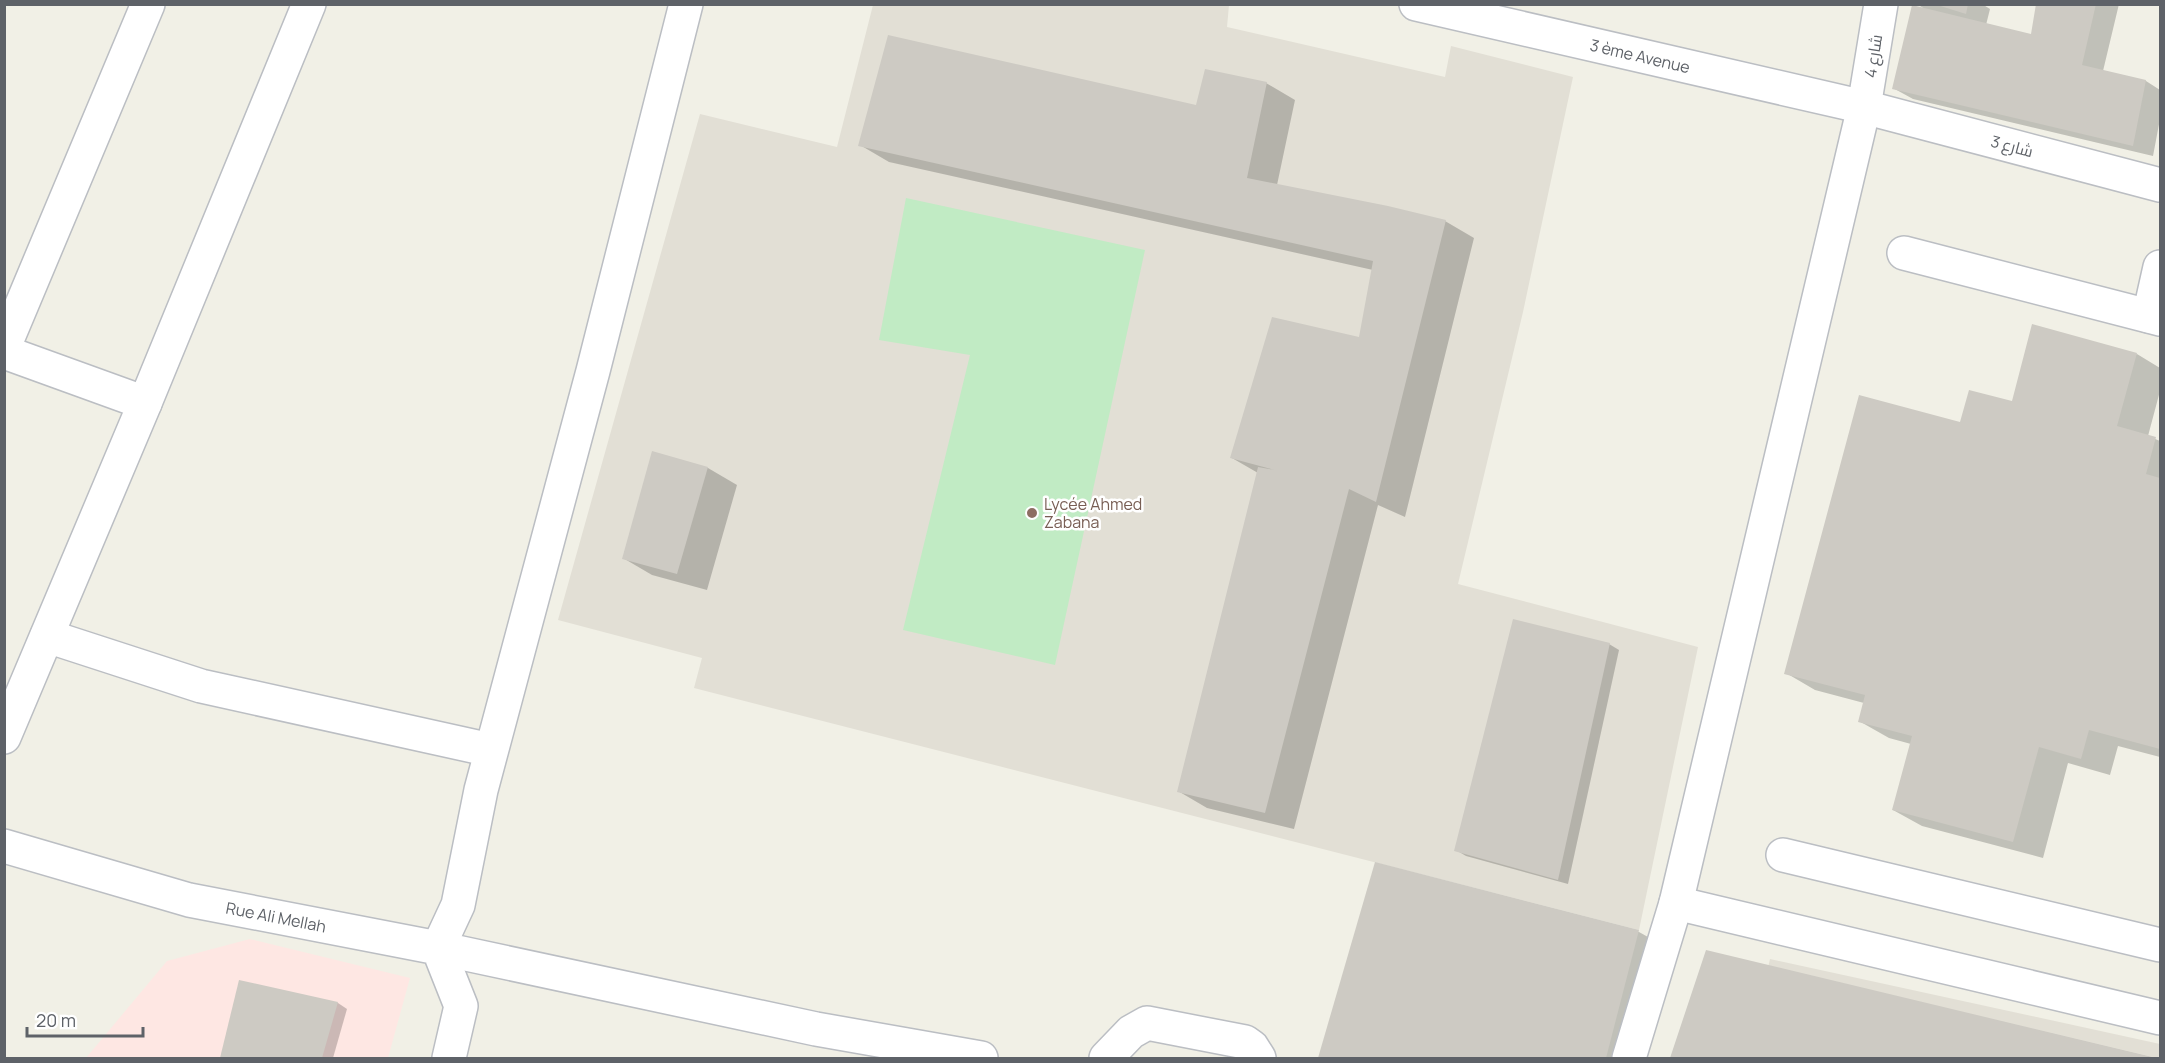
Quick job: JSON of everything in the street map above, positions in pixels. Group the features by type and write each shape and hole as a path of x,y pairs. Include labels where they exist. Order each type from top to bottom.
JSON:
{"street":[{"path":"4,347 148,4"},
{"path":"4,736 145,403 309,4"},
{"path":"450,1059 461,1006 438,948 458,905 491,750 593,371 686,4"},
{"name":"3 ème Avenue","path":"1416,4 1864,107"},
{"name":"شارع 4","path":"1629,1059 1676,903 1864,107 1881,4"},
{"name":"شارع 3","path":"1864,107 2160,185"},
{"path":"1904,253 2155,317 2160,267"},
{"path":"4,352 145,403"},
{"path":"47,636 201,686 491,750"},
{"name":"Rue Ali Mellah","path":"4,846 189,900 438,948 819,1044 981,1059"},
{"path":"1784,855 2160,945"},
{"path":"1676,903 2160,1018"},
{"path":"1106,1059 1131,1032 1147,1023 1245,1042 1252,1047 1259,1059"}],"shaded area":[{"name":"Lycée Ahmed Zabana","path":"873,5 1229,5 1227,27 1445,77 1451,46 1573,77 1523,312 1458,584 1698,647 1639,930 694,688 702,658 558,620 700,114 837,147"},
{"path":"250,939 410,978 388,1058 86,1058 167,961"},
{"path":"1770,959 2160,1044 2160,1058 1747,1058"}],"green space":[{"path":"906,198 1145,250 1055,665 903,630 970,355 879,340"}],"building":[{"path":"1934,4 1968,4 1966,14"},
{"path":"2036,4 2096,4 2082,65 2146,80 2133,146 1892,89 1912,5 2031,34"},
{"path":"888,35 1196,105 1205,69 1267,82 1247,178 1446,220 1376,502 1349,489 1265,813 1177,792 1258,467 1275,470 1230,458 1272,317 1359,337 1373,261 858,146"},
{"path":"2032,324 2137,353 2117,426 2156,437 2146,474 2160,478 2160,749 2089,730 2081,759 2039,747 2013,842 1892,810 1912,736 1858,722 1865,695 1784,674 1859,395 1960,422 1969,390 2012,401"},
{"path":"652,451 708,467 677,574 622,559"},
{"path":"1513,619 1610,643 1558,880 1454,851"},
{"path":"1375,862 1639,930 1606,1058 1318,1058"},
{"path":"1706,950 2156,1058 1670,1058"},
{"path":"239,980 338,1002 322,1058 220,1058"}],"place":[{"name":"Lycée Ahmed Zabana","path":"1032,513"}]}
